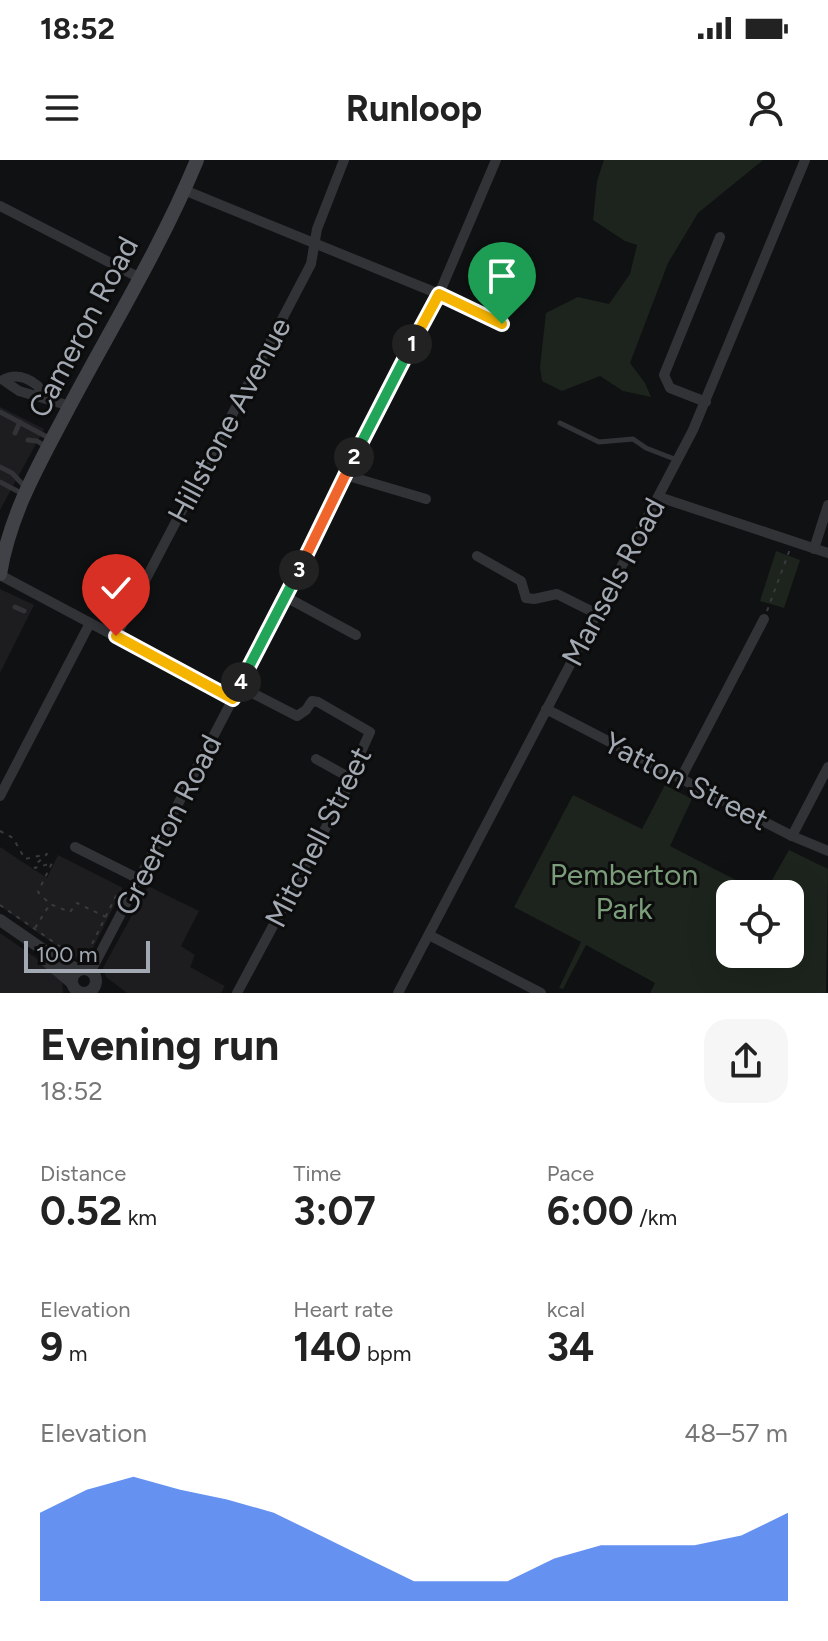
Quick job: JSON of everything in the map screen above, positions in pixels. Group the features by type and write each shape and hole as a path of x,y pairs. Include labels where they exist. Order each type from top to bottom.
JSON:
{"main road":[{"name":"Cameron Road","path":"0,575 5,545 15,523 13,517 25,491 197,160"},
{"name":"Cameron Road","path":"0,532 7,519 13,517"}],"street":[{"name":"Hillstone Avenue","path":"116,636 311,264 317,229 344,160"},
{"name":"Greerton Road","path":"85,971 286,597 402,361 439,294 496,160"},
{"name":"Mansels Road","path":"398,993 678,460 706,402 805,160"},
{"path":"184,190 439,294 502,324"},
{"path":"0,206 138,277"},
{"path":"706,402 674,391 664,375 720,237"},
{"path":"1,379 19,391 70,406"},
{"path":"345,475 426,499"},
{"path":"659,497 828,553"},
{"path":"814,549 828,505"},
{"path":"477,556 521,581 526,598 557,594 595,613"},
{"path":"0,575 233,699"},
{"path":"286,597 356,635"},
{"path":"681,778 764,619"},
{"path":"0,796 90,623"},
{"name":"Mitchell Street","path":"237,993 352,779 370,735 369,729 318,702 312,701 297,716 239,686"},
{"name":"Yatton Street","path":"546,709 792,836 828,851"},
{"path":"316,759 352,779"},
{"path":"792,836 828,767"},
{"path":"75,847 136,878"},
{"path":"0,920 58,960 85,971 96,980 98,990 86,993 77,989 53,966 0,929"},
{"path":"429,935 541,993"},
{"path":"77,989 73,976 85,971"}],"lane":[{"path":"0,412 50,444"},
{"path":"15,433 20,422"},
{"path":"560,423 599,442 633,439 646,448 678,460"},
{"path":"28,440 50,444"},
{"path":"0,467 12,473 25,491"},
{"path":"2,483 25,491"},
{"path":"15,607 24,611"}],"path":[{"path":"764,619 793,542"},
{"path":"0,831 13,838 25,859 47,854 34,866 52,863 38,892 50,904 70,912 77,903 106,917"},
{"path":"0,905 74,956 83,958 118,892 136,878"},
{"path":"34,929 50,904"}],"shaded area":[{"path":"0,407 44,429 0,510"},
{"path":"0,589 34,605 0,673"},
{"path":"0,847 47,878 58,855 123,888 90,954 74,958 0,906"},
{"path":"148,886 199,911 181,946 195,955 190,967 225,986 221,993 127,993 106,977 103,968"},
{"path":"0,933 62,976 63,993 0,993"}],"green space":[{"path":"604,160 763,160 698,213 668,263 630,363 651,397 623,391 600,376 562,391 542,381 540,367 546,313 578,297 609,304 630,274 637,245 625,241 593,220 597,181"},
{"path":"776,551 800,560 784,608 760,601"},
{"name":"Pemberton Park","path":"665,785 692,799 670,846 736,880 716,880 716,968 804,968 804,880 772,880 789,850 828,869 826,993 650,993 655,983 586,945 563,989 559,988 581,942 514,907 573,795 642,829"}],"route":[{"path":"116,636 233,699 402,361 439,294 502,324"}]}
